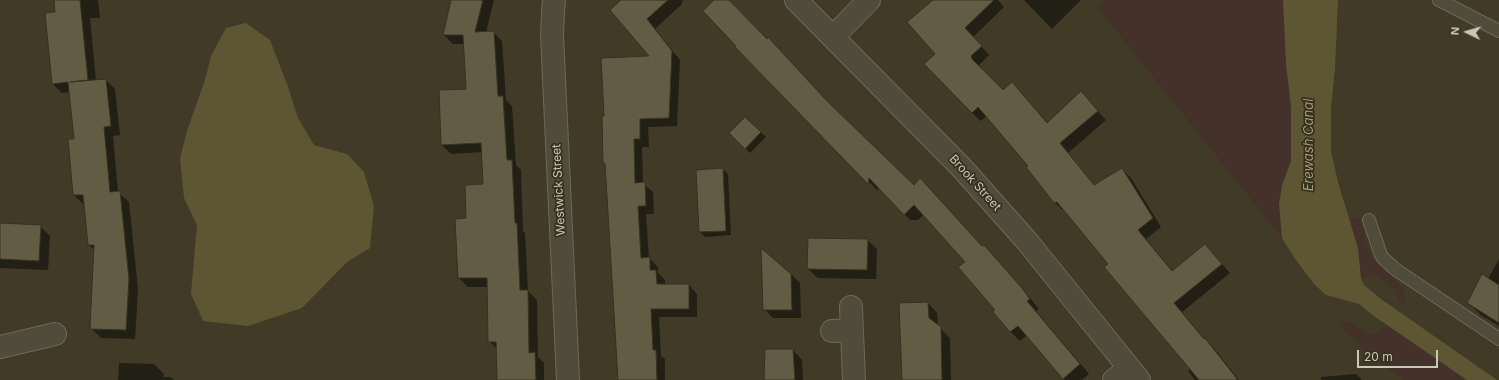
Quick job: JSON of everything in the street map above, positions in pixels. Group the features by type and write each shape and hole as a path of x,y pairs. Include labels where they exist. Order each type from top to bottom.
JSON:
{"street":[{"name":"Westwick Street","path":"554,0 552,13 552,35 568,380"},
{"name":"Brook Street","path":"796,0 939,144 1026,240 1127,376"},
{"path":"833,37 869,0"},
{"path":"851,307 842,330 854,380"},
{"path":"0,346 56,334"}],"lane":[{"path":"1439,0 1499,31"},
{"path":"1368,220 1384,260 1499,340"}],"shaded area":[{"path":"1105,0 1283,0 1286,64 1291,106 1291,161 1282,185 1279,204 1282,238 1098,8"},
{"path":"1359,217 1373,260 1402,287 1405,297 1404,304 1399,301 1396,290 1375,275 1361,278 1358,248 1350,220"},
{"path":"1338,321 1349,322 1366,333 1374,334 1387,325 1464,378 1464,380 1404,380 1374,358 1342,328"}],"water":[{"name":"Erewash Canal","path":"1283,0 1338,0 1335,69 1331,109 1331,151 1338,182 1358,248 1361,278 1364,285 1381,299 1497,380 1467,380 1371,314 1359,304 1326,295 1315,285 1295,259 1282,238 1279,204 1282,185 1291,161 1291,106 1286,64"},
{"path":"246,23 270,40 298,118 314,145 347,154 364,172 374,206 370,248 347,262 302,308 248,326 203,321 191,294 197,225 184,198 180,158 187,131 205,80 211,56 226,28"}],"building":[{"path":"54,0 80,0 88,80 70,82 106,79 111,126 104,127 110,192 120,191 129,279 126,330 90,329 94,245 88,245 83,195 73,195 68,139 74,139 68,82 52,84 45,13 55,12"},
{"path":"451,0 483,0 475,32 494,31 498,96 503,96 507,160 512,160 520,290 528,290 529,353 535,352 536,380 497,380 496,342 488,342 487,278 458,278 455,219 466,218 465,185 483,184 481,143 441,145 439,90 466,89 463,35 443,35"},
{"path":"621,0 668,0 647,19 672,51 669,118 640,119 640,139 634,139 635,183 645,182 646,206 638,206 641,258 650,257 650,270 656,270 657,284 689,284 689,309 651,309 653,350 656,350 657,380 618,380 605,163 603,163 602,116 604,116 601,58 649,56 610,10"},
{"path":"714,0 729,0 767,39 768,37 827,101 914,185 920,178 982,246 984,245 1021,287 1030,299 1027,301 1080,364 1063,379 1018,326 1010,332 993,312 995,310 958,267 965,262 914,205 904,215 869,178 868,184 734,46 736,46 703,11"},
{"path":"933,0 994,0 965,28 982,46 971,56 972,59 1003,90 1012,82 1047,123 1081,91 1098,111 1060,143 1094,185 1122,168 1153,218 1138,230 1172,271 1205,244 1222,264 1174,303 1204,339 1205,338 1238,380 1199,380 1104,267 1108,264 1057,202 1054,203 1026,167 1028,166 978,107 972,113 924,64 935,54 907,22"},
{"path":"745,117 761,132 745,149 729,133"},
{"path":"723,168 726,231 699,232 696,170"},
{"path":"0,223 41,225 39,261 0,259"},
{"path":"808,238 868,239 867,270 807,269"},
{"path":"761,248 791,274 792,310 763,310"},
{"path":"1482,274 1499,285 1499,323 1467,303"},
{"path":"928,302 929,318 941,327 942,380 902,380 899,303"},
{"path":"765,349 793,349 795,380 764,380"}]}
